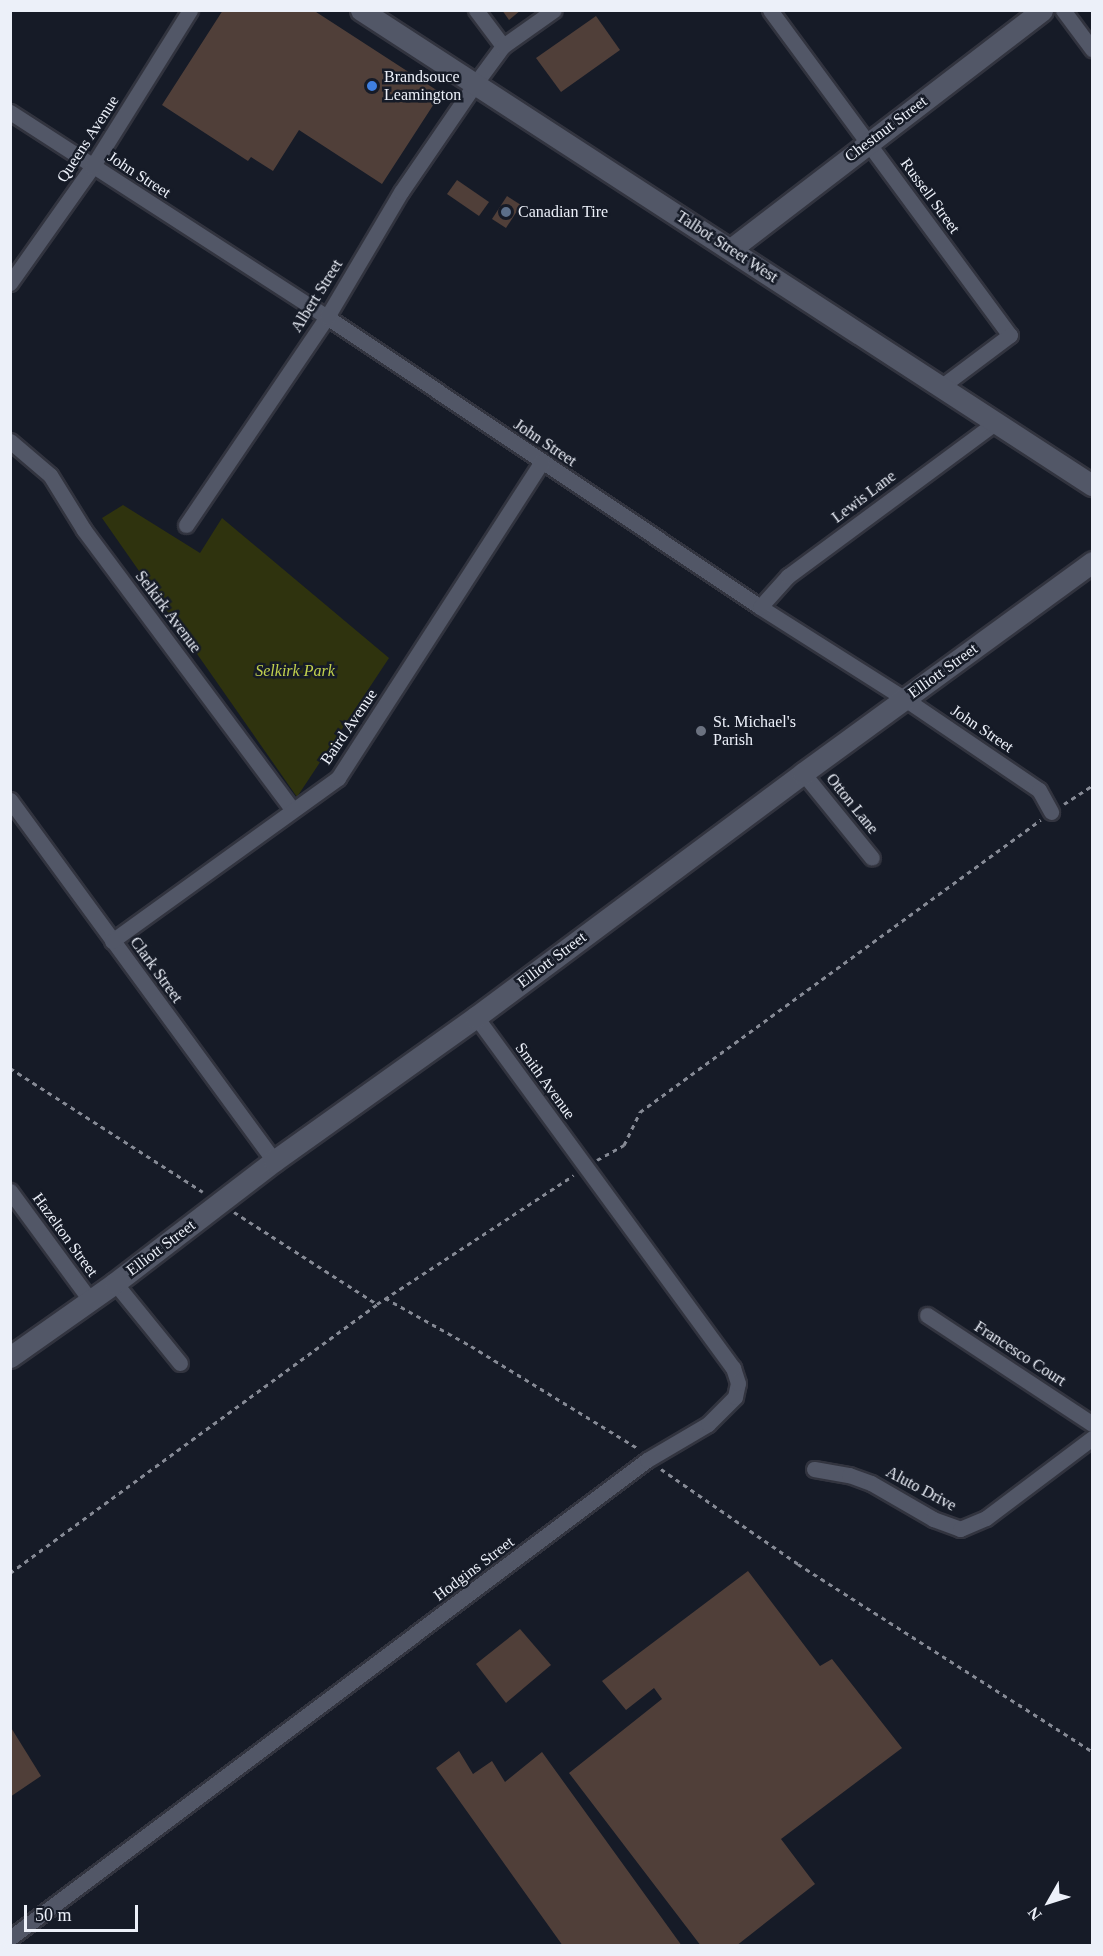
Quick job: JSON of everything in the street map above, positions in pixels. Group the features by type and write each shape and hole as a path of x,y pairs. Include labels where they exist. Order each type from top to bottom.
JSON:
{"street":[{"name":"Queens Avenue","path":"10,284 92,166 190,10"},
{"name":"Talbot Street West","path":"361,10 1092,485"},
{"path":"476,10 503,46"},
{"name":"Albert Street","path":"186,525 327,317 401,192 475,84 503,46 554,10"},
{"name":"Russell Street","path":"770,10 1010,335 942,386"},
{"name":"Chestnut Street","path":"731,249 1042,10"},
{"path":"1063,10 1092,49"},
{"name":"John Street","path":"10,112 327,317 760,608 905,699 1039,790 1052,812"},
{"name":"Lewis Lane","path":"760,608 788,576 996,422"},
{"name":"Selkirk Avenue","path":"10,441 50,475 84,530 293,810"},
{"name":"Baird Avenue","path":"112,941 338,778 542,462"},
{"name":"Elliott Street","path":"10,1357 115,1283 274,1161 476,1017 803,773 1092,562"},
{"name":"Otton Lane","path":"803,773 872,858"},
{"name":"Clark Street","path":"10,800 274,1161"},
{"name":"Smith Avenue","path":"476,1017 586,1167"},
{"name":"Hodgins Street","path":"10,1938 647,1460 708,1424 735,1397 738,1383 733,1368 586,1167"},
{"name":"Hazelton Street","path":"10,1191 90,1300"},
{"path":"115,1283 180,1363"},
{"name":"Francesco Court","path":"927,1315 1092,1424"},
{"name":"Aluto Drive","path":"814,1469 849,1475 871,1483 933,1519 960,1528 986,1518 1092,1438"}],"path":[{"path":"10,1573 385,1298 586,1167 624,1145 640,1112 1052,812 1092,786"},
{"path":"10,1068 377,1304"},
{"path":"385,1298 471,1346 638,1448 647,1460 798,1564 1092,1751"}],"green space":[{"name":"Selkirk Park","path":"123,505 200,553 222,518 389,658 297,797 102,518"}],"building":[{"path":"223,10 313,10 441,93 382,184 299,130 273,171 251,157 248,161 162,105"},
{"path":"502,10 521,10 509,20"},
{"path":"596,16 620,50 561,92 536,58"},
{"path":"457,180 489,202 479,216 447,194"},
{"name":"Canadian Tire","path":"507,196 521,205 506,228 492,219"},
{"path":"748,1571 820,1666 832,1659 902,1748 781,1839 815,1884 736,1946 701,1946 569,1773 662,1699 654,1688 626,1710 602,1681"},
{"path":"520,1629 551,1665 506,1703 476,1664"},
{"path":"10,1726 41,1776 10,1797"},
{"path":"459,1751 473,1774 492,1761 505,1782 542,1752 682,1946 563,1946 436,1768"}],"place":[{"name":"Brandsouce Leamington","path":"372,86"},
{"name":"Canadian Tire","path":"506,212"},
{"name":"St. Michael's Parish","path":"701,731"}]}
